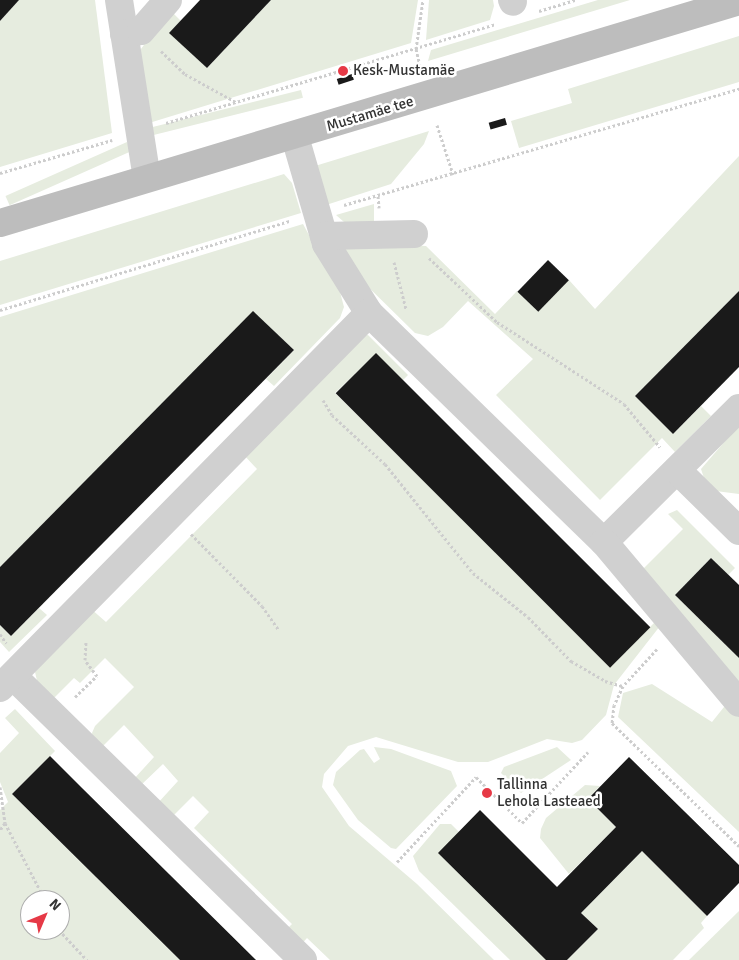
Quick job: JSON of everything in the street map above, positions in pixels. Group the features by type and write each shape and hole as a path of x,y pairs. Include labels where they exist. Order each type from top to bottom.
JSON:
{"main road":[{"name":"Mustamäe tee","path":"0,223 146,178 295,137 722,3"}],"street":[{"path":"119,0 132,32 146,178"},
{"path":"132,32 168,0"},
{"path":"295,137 320,224 369,313 604,542 680,628 739,703"},
{"path":"320,224 400,234"},
{"path":"302,960 55,717 6,682 369,313"},
{"path":"604,542 739,408"},
{"path":"677,470 739,531"}],"path":[{"path":"420,66 416,49 423,0"},
{"path":"132,32 184,74 236,102"},
{"path":"0,173 416,49"},
{"path":"0,310 320,224 378,196 739,88"},
{"path":"437,125 453,174"},
{"path":"378,196 400,234 497,322 624,404 677,470"},
{"path":"400,234 403,289 408,316"},
{"path":"308,376 332,414 385,464 472,573 528,617 571,661 605,681 623,686"},
{"path":"171,514 262,606 278,629"},
{"path":"55,717 97,676 85,660 86,614 83,604"},
{"path":"680,628 638,666 623,686 614,705 612,723 739,846"},
{"path":"397,862 476,777 522,823 588,752"},
{"path":"0,787 5,823 40,890"},
{"path":"0,830 5,823"},
{"path":"69,940 87,960"}],"shaded area":[{"path":"19,0 95,0 112,133 0,167 0,21"},
{"path":"271,0 418,0 411,43 149,123 138,53 164,18 171,11 181,21 170,33 207,68"},
{"path":"429,0 493,0 494,6 490,20 426,40"},
{"path":"598,0 630,0 428,61 431,50"},
{"path":"739,36 739,82 519,148 511,121 572,103 568,89"},
{"path":"301,90 303,98 150,136 148,128"},
{"path":"429,131 424,144 391,184 326,205 315,166"},
{"path":"127,142 131,151 10,205 5,196"},
{"path":"739,156 739,291 635,396 673,434 701,406 711,416 675,452 662,438 600,500 496,395 533,359 468,301 443,327 428,336 415,333 353,272 341,255 346,242 426,246 495,314 517,291 538,311 569,280 595,309"},
{"path":"284,174 292,183 301,213 0,305 0,261"},
{"path":"374,204 374,223 344,222 336,215"},
{"path":"303,224 340,292 344,307 340,318 274,386 266,379 294,350 253,312 0,567 0,317"},
{"path":"368,335 408,375 403,380 376,354 335,393 611,666 655,622 660,626 614,685 606,715 582,740 572,743 547,739 488,762 458,762 376,737 348,746 324,774 322,787 349,826 417,884 494,960 330,960 307,938 299,947 284,932 292,924 194,828 209,812 193,796 173,816 157,804 178,781 163,764 140,786 133,780 154,757 124,725 103,746 94,742 92,733 95,726 134,687 105,658 80,683 74,678 55,697 49,697 38,685 35,672 90,608 106,622 257,469 243,454 361,336"},
{"path":"739,425 739,494 708,490 701,469"},
{"path":"677,510 735,568 728,575 711,558 675,595 739,658 739,691 642,570 683,529 668,514"},
{"path":"39,608 47,615 9,652 0,642 0,625 11,636"},
{"path":"652,684 712,722 728,702 739,712 739,832 618,717 623,693"},
{"path":"15,709 55,751 12,794 180,960 0,960 0,810 8,802 0,782 0,753 19,733 5,718"},
{"path":"374,747 391,749 451,771 457,786 396,849 391,848 358,820 333,785 336,772 360,750 364,749 374,763 380,759"},
{"path":"557,747 571,760 521,793 501,773 504,767"},
{"path":"585,785 600,786 588,799 616,827 569,874 540,838 541,829 546,818"},
{"path":"440,824 451,824 459,832 546,960 510,960 419,871 413,856"},
{"path":"642,851 707,916 701,923 704,928 673,960 567,960 598,929 581,913"},
{"path":"739,911 739,960 689,960"}],"building":[{"path":"0,0 19,0 0,21"},
{"path":"200,0 271,0 207,68 169,33"},
{"path":"352,74 354,80 339,85 337,79"},
{"path":"505,118 507,125 491,129 489,123"},
{"path":"548,260 569,280 538,312 517,292"},
{"path":"739,291 739,367 673,434 635,396"},
{"path":"253,311 294,350 11,636 0,625 0,567"},
{"path":"376,353 650,627 610,668 336,393"},
{"path":"711,558 739,585 739,658 675,595"},
{"path":"50,756 256,960 180,960 12,794"},
{"path":"629,757 739,865 739,883 707,916 642,851 581,913 598,929 567,960 546,960 438,853 480,810 557,887 616,827 588,799"}],"place":[{"name":"Kesk-Mustamäe","path":"343,71"},
{"name":"Tallinna Lehola Lasteaed","path":"487,793"}]}
